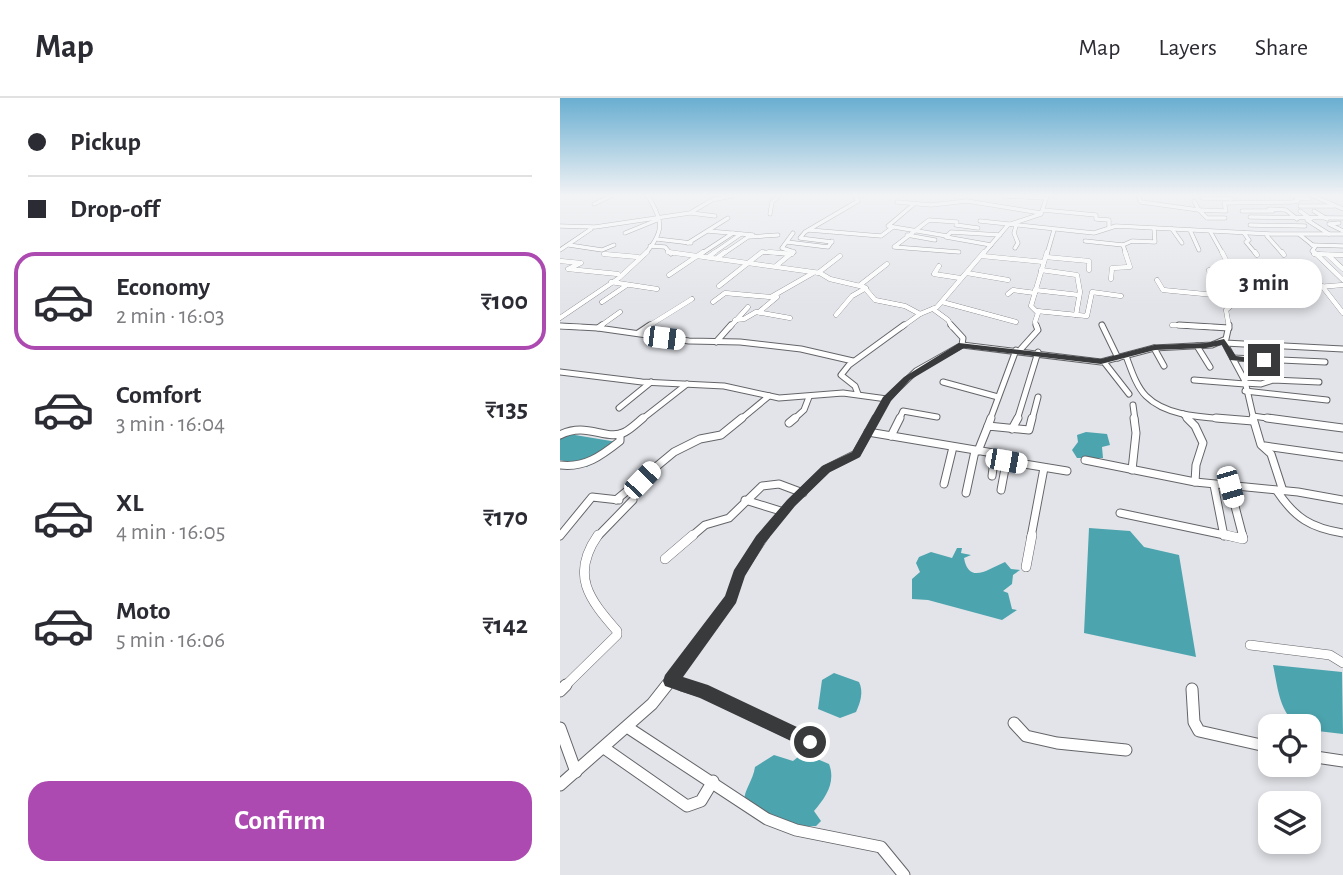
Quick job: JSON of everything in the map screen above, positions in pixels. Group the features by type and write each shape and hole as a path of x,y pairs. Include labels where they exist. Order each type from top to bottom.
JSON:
{"street":[{"path":"560,250 569,246 583,232"},
{"path":"560,317 651,246 656,232"},
{"path":"560,317 611,282 651,246 659,232"},
{"path":"688,243 706,232"},
{"path":"724,232 778,235"},
{"path":"806,232 800,239 832,242"},
{"path":"832,232 881,236 886,232"},
{"path":"912,232 894,247 959,251"},
{"path":"923,232 947,236 951,232"},
{"path":"953,232 972,232"},
{"path":"980,232 1001,233"},
{"path":"1014,232 1018,243 1016,248"},
{"path":"1053,232 1031,306 1037,311 1088,315 1092,292 1121,296"},
{"path":"1085,232 1085,243 1129,245 1132,241 1155,242 1154,232"},
{"path":"1174,232 1182,243"},
{"path":"1194,232 1199,250"},
{"path":"1211,232 1227,261"},
{"path":"1230,232 1304,238"},
{"path":"669,275 733,233"},
{"path":"792,254 794,251 782,248 793,233"},
{"path":"787,242 828,247 840,233"},
{"path":"858,394 855,386 841,375 853,361 920,314 942,302 1001,233"},
{"path":"708,257 741,234"},
{"path":"1245,234 1342,234"},
{"path":"1245,234 1249,240 1246,242 1257,255"},
{"path":"1299,234 1316,249 1312,251 1314,254"},
{"path":"717,259 747,238 761,235"},
{"path":"906,235 935,240"},
{"path":"1267,236 1284,255"},
{"path":"946,237 991,245"},
{"path":"657,239 695,244"},
{"path":"569,246 602,250 614,245"},
{"path":"1111,279 1112,268 1130,267 1123,245"},
{"path":"1312,245 1343,246"},
{"path":"651,246 665,247 669,254 750,262 816,273 863,287 880,302 905,306 920,314"},
{"path":"936,255 944,249"},
{"path":"719,286 763,252 792,254"},
{"path":"604,254 638,257"},
{"path":"776,266 792,254"},
{"path":"1314,254 1343,255"},
{"path":"1314,254 1343,280"},
{"path":"1328,254 1343,269"},
{"path":"713,302 725,293 768,298 816,273 840,256"},
{"path":"982,256 1088,261 1089,270"},
{"path":"560,261 581,263 568,269 618,274"},
{"path":"835,315 887,264"},
{"path":"1298,265 1343,313"},
{"path":"939,266 934,274 960,278"},
{"path":"1222,266 1229,283 1245,300"},
{"path":"1041,270 1076,274 1079,295 1076,315"},
{"path":"1209,270 1211,279 1229,283"},
{"path":"967,273 1008,280"},
{"path":"1157,280 1163,290 1225,296"},
{"path":"611,282 657,289"},
{"path":"1219,282 1232,305"},
{"path":"602,302 628,284"},
{"path":"1343,285 1320,286 1245,300 1232,305 1226,310 1229,328 1225,342 1245,386 1261,445 1271,454 1280,491 1297,519 1314,528 1343,533"},
{"path":"1008,294 1011,290 1079,295"},
{"path":"735,320 744,320 759,312 781,292"},
{"path":"638,333 692,299"},
{"path":"942,302 1016,323"},
{"path":"716,342 748,307"},
{"path":"933,309 948,320 953,330 963,338 962,345"},
{"path":"966,493 984,431 1018,350 1038,330 1037,311"},
{"path":"598,328 620,312"},
{"path":"759,312 790,318"},
{"path":"1102,325 1118,358"},
{"path":"1172,325 1229,328"},
{"path":"560,326 801,349 853,361"},
{"path":"560,785 652,704 731,599 744,565 784,512 826,469 856,454 887,399 916,371 962,345 1104,362 1154,348 1225,342 1343,349"},
{"path":"1197,346 1210,367"},
{"path":"1154,348 1164,366"},
{"path":"1012,429 1026,395 1038,352"},
{"path":"1126,356 1147,398 1182,414 1195,426 1203,443 1196,465 1195,482"},
{"path":"1233,358 1325,362"},
{"path":"1104,362 1129,394"},
{"path":"560,372 651,382 724,386 789,399 858,394 887,399"},
{"path":"1194,380 1327,400"},
{"path":"1245,386 1273,380 1319,382"},
{"path":"619,408 651,382"},
{"path":"943,382 998,397"},
{"path":"560,435 581,427 620,434 688,384"},
{"path":"616,500 674,452 700,439 722,435 769,397"},
{"path":"789,423 802,414 809,397"},
{"path":"988,426 1029,430 1038,397"},
{"path":"1132,470 1136,433 1133,405"},
{"path":"891,436 902,411 937,416"},
{"path":"1182,414 1253,418 1340,428 1343,436"},
{"path":"868,432 1005,455 1001,491"},
{"path":"560,465 574,468 591,464 617,444 621,439 620,434"},
{"path":"1261,445 1343,457"},
{"path":"944,484 953,447"},
{"path":"992,476 995,453"},
{"path":"1085,460 1214,485 1343,500"},
{"path":"1006,461 1067,471"},
{"path":"1026,567 1044,468"},
{"path":"665,559 705,525 729,518 762,486 774,484 803,493"},
{"path":"1214,485 1224,536"},
{"path":"1120,513 1239,540 1244,536 1230,487"},
{"path":"560,536 592,497 633,500 592,537 580,559 578,569 581,584 591,606 617,631 617,635 560,691"},
{"path":"745,500 784,512"},
{"path":"1250,645 1330,655 1343,663"},
{"path":"671,681 714,696 810,742"},
{"path":"1192,689 1194,722 1199,731 1258,744"},
{"path":"1014,723 1026,736 1046,741 1126,750"},
{"path":"627,727 656,748 713,781 749,808 785,826 881,847 904,875"},
{"path":"560,728 576,772"},
{"path":"604,748 687,806 701,801 713,781"},
{"path":"1321,758 1343,761"}],"water":[{"path":"1086,432 1107,434 1110,445 1102,447 1103,458 1077,458 1072,450 1078,442 1077,435"},
{"path":"569,434 617,442 587,467 560,460 560,439"},
{"path":"1089,528 1130,531 1144,547 1179,555 1196,657 1084,633"},
{"path":"957,548 962,548 961,553 971,555 964,558 966,566 975,573 1005,562 1011,569 1020,570 1013,575 1012,584 1003,591 1008,593 1012,609 1017,610 1002,620 928,600 912,599 912,579 920,572 916,563 919,557 931,552 952,558"},
{"path":"1273,665 1342,672 1343,734 1321,731 1321,714 1288,714 1279,694"},
{"path":"834,673 859,682 861,690 856,712 840,718 818,709 822,680"},
{"path":"803,753 829,764 831,771 829,789 814,811 821,821 816,826 791,827 744,802 755,767 774,755 793,761"}],"route":[{"path":"810,742 702,691 671,681 731,599 739,574 761,540 791,503 826,469 856,454 887,399 907,379 962,345 1038,352 1101,362 1154,348 1206,346 1224,342 1233,358 1264,360"}]}
